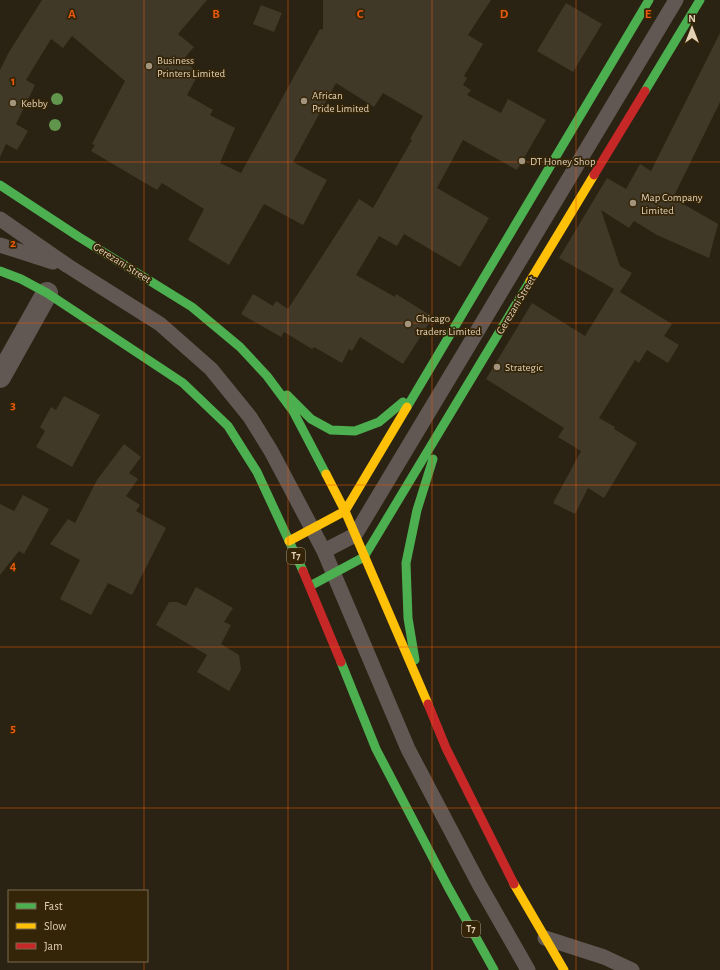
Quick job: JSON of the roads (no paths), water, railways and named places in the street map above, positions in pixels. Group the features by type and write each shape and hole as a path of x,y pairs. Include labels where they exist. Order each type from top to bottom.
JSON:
{"main road":[{"path":"345,511 649,0"},
{"name":"Gerezani Street","path":"310,586 364,557 700,0"},
{"name":"Gerezani Street","path":"0,185 192,307 240,347 267,376"},
{"path":"0,271 21,279 47,293"},
{"name":"T7","path":"47,293 183,383 228,426 257,472 310,586 376,749 448,887 494,970"},
{"path":"267,376 311,419 331,430 355,431 379,422 416,391"},
{"path":"267,376 293,411 345,511 417,675 446,748 512,881 564,970"},
{"path":"417,675 408,618 406,563 418,510 443,427"},
{"name":"T7","path":"289,541 345,511"}],"street":[{"path":"0,377 47,293"}],"lane":[{"path":"324,551 355,535 676,0"},
{"path":"0,219 68,266 160,324 211,369 250,417 271,451 324,551 408,749 479,884 528,970"},
{"path":"0,245 68,266"},
{"path":"545,938 604,956 632,970"}],"place":[{"name":"Business Printers Limited","path":"149,66"},
{"name":"African Pride Limited","path":"304,101"},
{"name":"Kebby","path":"13,103"},
{"name":"DT Honey Shop","path":"522,161"},
{"name":"Map Company Limited","path":"633,203"},
{"name":"Chicago traders Limited","path":"408,324"},
{"name":"Strategic","path":"497,367"}]}
